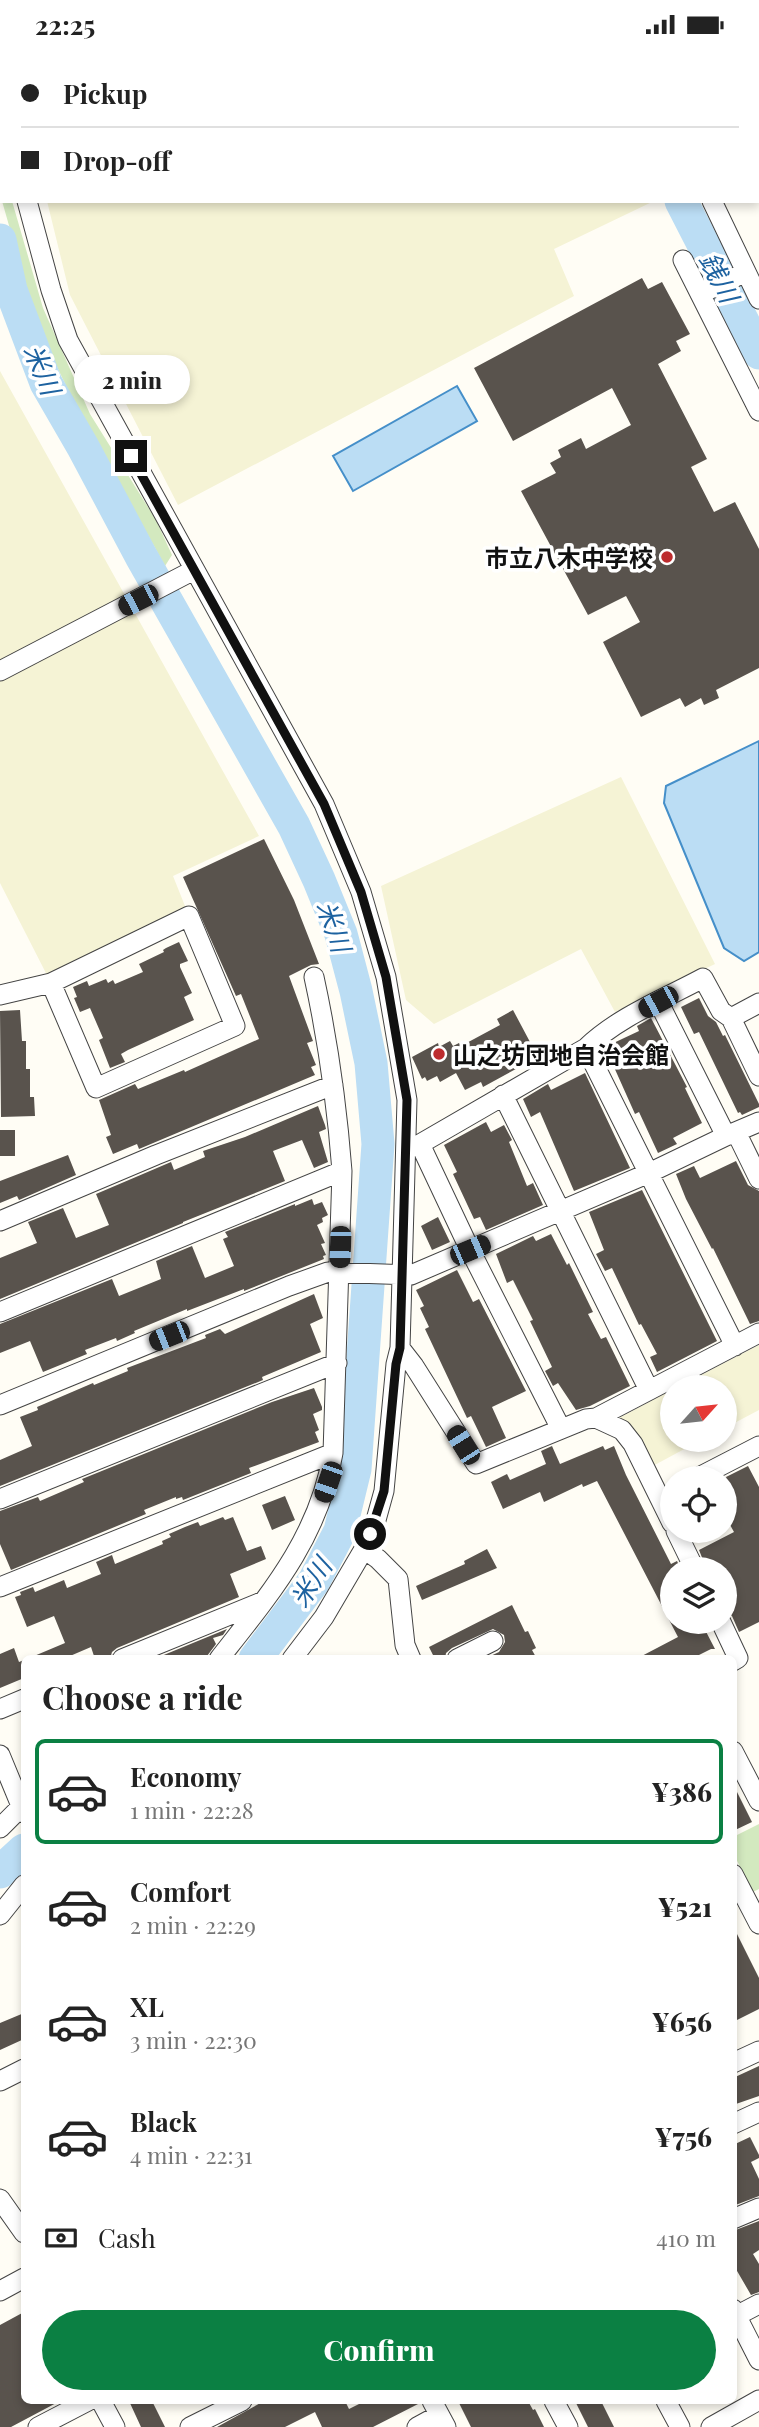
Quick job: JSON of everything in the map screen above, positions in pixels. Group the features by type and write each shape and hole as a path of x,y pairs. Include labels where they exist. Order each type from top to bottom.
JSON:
{"street":[{"path":"28,203 51,291 68,340 191,572 324,804 361,892 386,977 394,1016 414,1145 398,1275 400,1348 396,1364 384,1491 364,1549 324,1617 295,1655"},
{"path":"713,203 742,274 759,299"},
{"path":"683,260 704,292 759,411"},
{"path":"704,292 742,274"},
{"path":"0,671 191,572"},
{"path":"0,995 51,983 189,916 235,1026 96,1088 51,983"},
{"path":"222,1655 265,1600 313,1524 328,1482 333,1453 345,1272 342,1171 325,1028 314,977"},
{"path":"414,1145 586,1048 620,1022 704,978 721,1011 731,1018 759,1076"},
{"path":"658,1002 759,1179"},
{"path":"731,1018 759,1003"},
{"path":"586,1048 735,1346"},
{"path":"0,1221 333,1085"},
{"path":"503,1095 649,1390"},
{"path":"0,1405 328,1272 411,1275 649,1173 759,1122"},
{"path":"414,1145 561,1429"},
{"path":"0,1312 342,1171"},
{"path":"400,1348 475,1464 586,1419 596,1418 759,1333"},
{"path":"0,1499 337,1363"},
{"path":"596,1418 622,1430 633,1444 650,1478 660,1488"},
{"path":"720,1466 759,1446"},
{"path":"0,1587 333,1453"},
{"path":"364,1549 398,1580 405,1645 409,1655"},
{"path":"132,1655 265,1600"},
{"path":"727,1634 737,1655"},
{"path":"465,1655 493,1641"},
{"path":"0,1709 21,1700"},
{"path":"0,1755 21,1801"},
{"path":"737,1759 759,1801"},
{"path":"0,1828 21,1810"},
{"path":"737,1882 759,1924"},
{"path":"0,1915 21,1889"},
{"path":"737,2058 759,2051"},
{"path":"0,2081 21,2070"},
{"path":"737,2122 759,2112"},
{"path":"0,2199 21,2229"},
{"path":"737,2218 759,2208"},
{"path":"0,2291 21,2280"},
{"path":"737,2312 759,2304"},
{"path":"737,2317 759,2360"},
{"path":"711,2427 759,2400"},
{"path":"38,2427 82,2404"},
{"path":"103,2404 115,2427"},
{"path":"190,2427 236,2404"},
{"path":"556,2404 568,2427"},
{"path":"668,2404 680,2427"},
{"path":"417,2427 439,2414"}],"shaded area":[{"path":"47,203 650,203 554,249 574,296 178,505 70,295"},
{"path":"0,371 259,836 173,876 189,916 51,983 0,883"},
{"path":"621,777 715,964 615,1012 581,949 434,1024 406,1000 381,886"},
{"path":"759,1345 759,1410 737,1422 737,1375 701,1375"},
{"path":"660,1396 660,1453 677,1453 651,1467 615,1420"}],"green space":[{"path":"3,203 13,203 43,308 90,414 156,520 172,555 165,566 70,394 38,327"},
{"path":"759,1824 759,1889 753,1892 737,1861 737,1835"}],"water":[{"path":"457,386 477,421 353,491 333,456"},
{"path":"759,741 759,952 744,961 724,948 664,803 666,786"}],"building":[{"path":"642,278 648,289 662,282 690,334 676,341 681,351 658,364 707,459 691,467 714,512 735,502 759,549 759,668 716,690 719,698 704,705 701,698 685,707 680,698 641,717 603,642 640,622 626,596 588,615 521,491 556,473 550,463 561,457 558,450 581,438 586,449 631,425 612,388 513,441 474,368"},
{"path":"264,839 294,900 319,964 289,976 313,1041 307,1043 316,1065 311,1067 315,1075 139,1149 137,1144 113,1154 106,1137 111,1135 99,1100 135,1084 138,1089 184,1070 185,1072 259,1039 241,994 236,996 183,877"},
{"path":"179,942 188,961 180,964 180,967 192,993 184,997 194,1020 121,1054 125,1062 110,1068 99,1040 103,1038 90,1008 80,1012 73,987 87,981 89,986 106,979 108,983 113,980 115,984 143,972 139,964"},
{"path":"699,998 708,1016 716,1022 723,1036 725,1035 759,1104 759,1107 742,1115 738,1113 699,1032 694,1034 681,1007"},
{"path":"20,1010 22,1041 26,1041 26,1069 30,1069 30,1097 34,1097 35,1116 1,1117 0,1011"},
{"path":"513,1010 538,1057 483,1087 481,1082 465,1090 456,1073 440,1082 437,1076 427,1081 425,1077 422,1079 412,1057 438,1043 439,1047 450,1041 453,1046 459,1043 461,1046 500,1025 497,1019"},
{"path":"651,1018 687,1087 685,1088 702,1123 673,1138 677,1144 658,1153 639,1112 635,1114 605,1047 639,1031 637,1026"},
{"path":"585,1073 630,1168 574,1191 540,1112 531,1117 523,1099 548,1084 551,1090"},
{"path":"318,1106 326,1129 319,1132 328,1162 314,1168 302,1140 273,1151 285,1181 0,1299 0,1258 37,1243 28,1222 63,1208 76,1238 109,1225 96,1194 171,1162 174,1170 205,1157 203,1151 245,1137"},
{"path":"486,1122 491,1132 504,1125 512,1140 509,1142 527,1186 533,1183 543,1205 486,1230 480,1217 474,1219 453,1174 457,1172 444,1145"},
{"path":"0,1130 15,1130 15,1156 0,1156"},
{"path":"68,1155 76,1175 19,1200 17,1196 0,1203 0,1181"},
{"path":"736,1161 748,1185 759,1191 759,1321 750,1324 676,1174 694,1166 700,1178"},
{"path":"642,1190 717,1341 657,1372 650,1357 657,1354 641,1324 639,1325 612,1268 605,1271 596,1254 604,1250 589,1212"},
{"path":"312,1199 314,1205 322,1202 328,1215 317,1225 325,1243 321,1244 326,1255 323,1256 324,1259 244,1291 187,1309 117,1341 116,1338 85,1350 87,1354 43,1372 30,1341 0,1353 0,1324 112,1279 119,1296 161,1279 156,1261 192,1246 205,1278 234,1266 223,1239 228,1237 225,1232"},
{"path":"438,1217 450,1242 432,1250 421,1226"},
{"path":"551,1234 593,1312 588,1314 601,1339 606,1337 630,1386 576,1410 558,1383 553,1386 545,1371 552,1367 530,1321 533,1320 513,1280 507,1283 496,1254 533,1236 536,1241"},
{"path":"457,1270 473,1302 479,1299 526,1391 492,1407 506,1438 486,1447 471,1416 467,1418 425,1329 429,1327 420,1308 424,1306 416,1290"},
{"path":"314,1294 323,1318 310,1324 321,1352 262,1377 263,1380 0,1486 0,1460 32,1446 20,1417 93,1383 94,1385 128,1371 127,1368 206,1338 205,1335 220,1329 225,1334"},
{"path":"314,1388 322,1407 322,1410 313,1414 319,1430 315,1432 319,1442 249,1468 251,1473 183,1500 182,1497 176,1497 144,1510 146,1514 11,1570 0,1544 0,1511 38,1497 40,1501 84,1482 82,1479 272,1402"},
{"path":"552,1446 560,1464 603,1446 605,1450 614,1446 667,1557 660,1557 660,1602 597,1481 583,1487 582,1484 544,1502 540,1492 503,1509 491,1482 507,1474 510,1480 546,1464 541,1451"},
{"path":"748,1466 759,1487 759,1622 739,1632 737,1557 702,1557 699,1550 713,1543 737,1543 737,1472"},
{"path":"285,1496 295,1520 272,1530 262,1505"},
{"path":"223,1517 225,1520 233,1517 247,1551 261,1546 266,1559 230,1574 239,1597 117,1648 111,1655 94,1655 91,1647 72,1655 36,1655 65,1643 54,1616 27,1627 15,1597 21,1595 20,1592 33,1587 35,1592 64,1580 67,1588 101,1574 96,1562 112,1555 115,1564 163,1544 162,1541 171,1537 169,1534 198,1522 200,1526"},
{"path":"487,1549 497,1568 422,1600 416,1586 465,1564 464,1561"},
{"path":"512,1605 536,1648 532,1650 535,1655 493,1655 499,1652 505,1642 504,1635 493,1629 452,1648 446,1655 433,1655 429,1647"},
{"path":"227,1629 223,1635 213,1638 216,1644 208,1655 164,1655"},
{"path":"676,1634 707,1634 715,1649 699,1655 644,1655 678,1637"},
{"path":"14,1648 19,1662 21,1661 21,1679 0,1688 0,1654"},
{"path":"737,1792 752,1822 737,1829"},
{"path":"737,1934 759,1978 759,2009 737,2020"},
{"path":"21,2014 21,2040 0,2050 0,2023"},
{"path":"759,2066 759,2096 737,2104 737,2076"},
{"path":"750,2137 759,2155 759,2158 751,2162 759,2179 759,2196 737,2204 737,2143"},
{"path":"759,2221 759,2250 753,2254 759,2264 759,2292 751,2295 737,2271 737,2229"},
{"path":"21,2314 21,2404 54,2404 11,2427 0,2427 0,2325"},
{"path":"130,2404 154,2404 165,2427 141,2427"},
{"path":"259,2404 346,2404 349,2409 359,2404 418,2404 373,2427 322,2427 315,2412 285,2427 217,2427"},
{"path":"460,2404 530,2404 544,2427 471,2427"},
{"path":"576,2404 602,2404 614,2427 588,2427"}],"waterway":[{"name":"銭川","path":"682,203 759,353"},
{"name":"米川","path":"0,240 11,290 46,383 294,826 319,880 341,934 371,1063 378,1144 355,1469 340,1531 314,1581 258,1655"},
{"name":"米川","path":"0,1872 21,1853"}],"place":[{"name":"市立八木中学校","path":"667,557"},
{"name":"山之坊団地自治会館","path":"439,1054"}],"route":[{"path":"131,456 324,804 361,892 386,977 407,1100 407,1147 400,1348 396,1364 384,1491 370,1534"}]}
